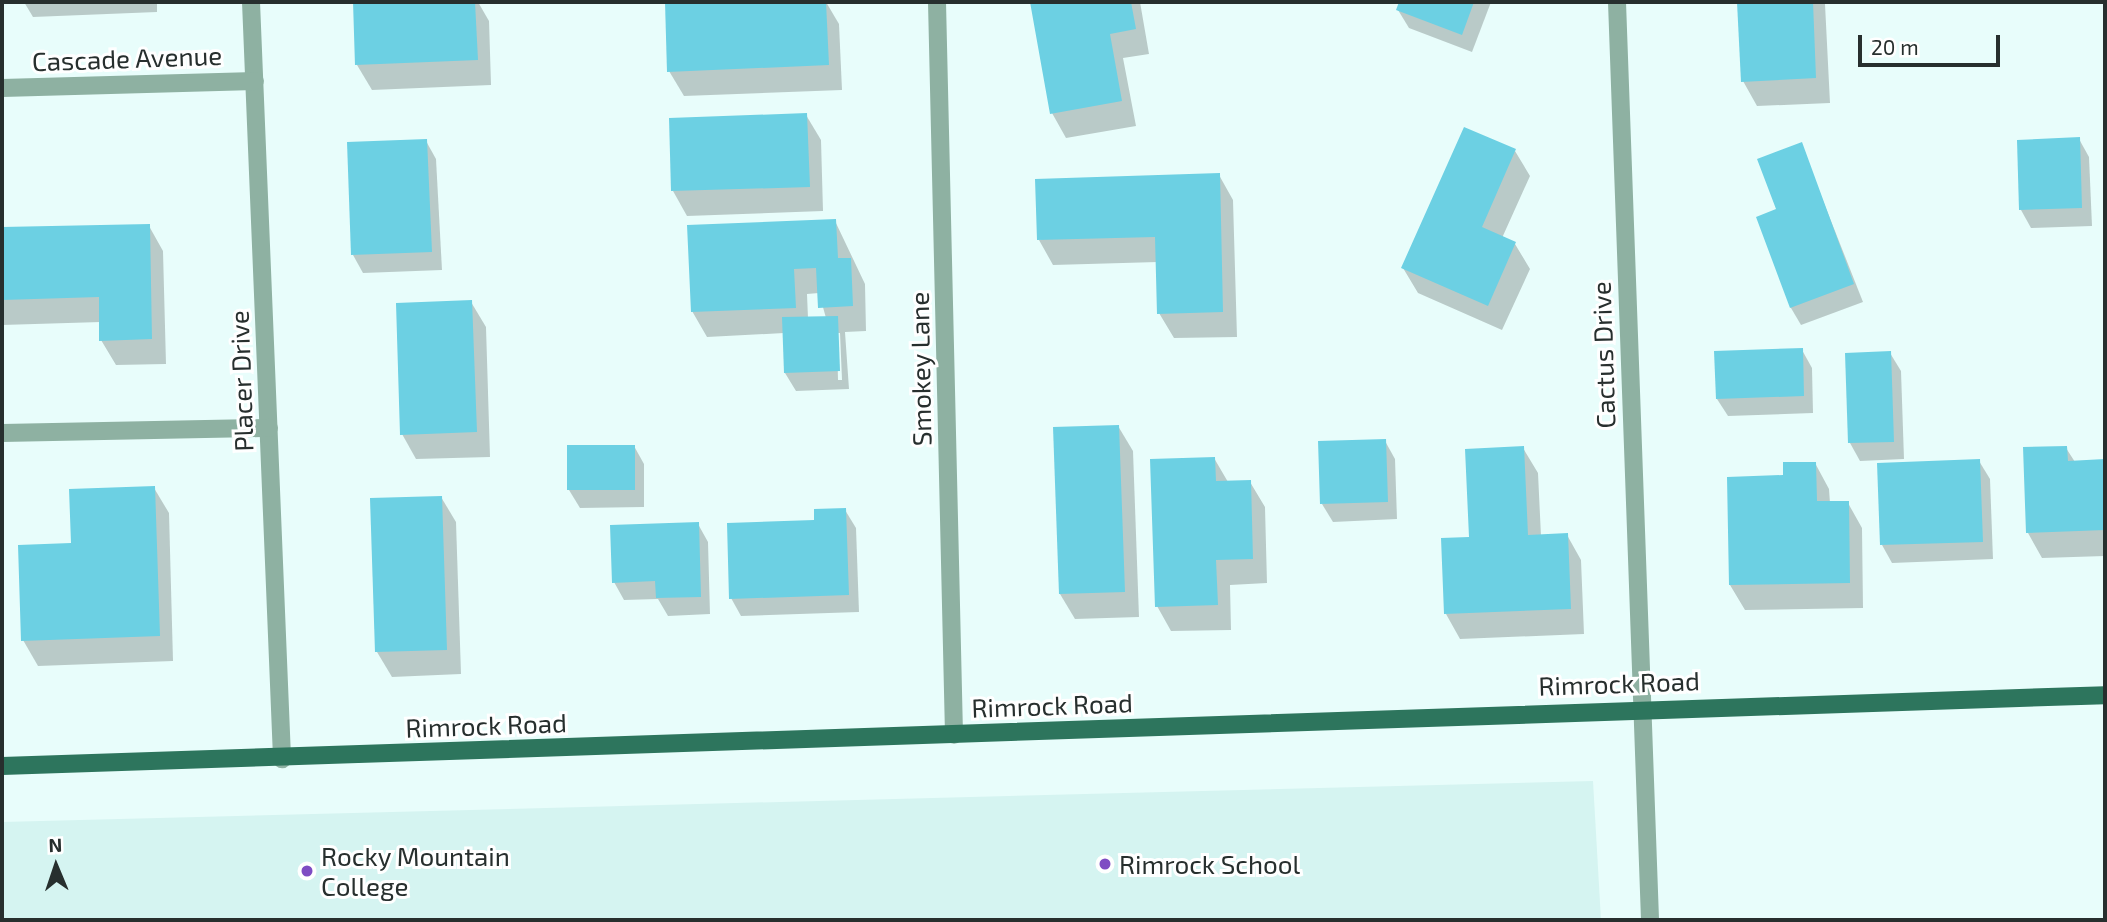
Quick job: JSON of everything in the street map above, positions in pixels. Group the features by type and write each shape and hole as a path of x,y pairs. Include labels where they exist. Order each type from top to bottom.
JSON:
{"main road":[{"name":"Rimrock Road","path":"2,766 282,759 954,735 1642,707 2105,695"}],"street":[{"name":"Placer Drive","path":"251,2 282,759"},
{"name":"Smokey Lane","path":"937,2 954,735"},
{"name":"Cactus Drive","path":"1616,2 1650,920"},
{"name":"Cascade Avenue","path":"2,88 255,81"},
{"path":"2,433 269,428"}],"shaded area":[{"name":"Rimrock School","path":"1593,781 1601,920 2,920 2,822"}],"building":[{"path":"353,2 475,2 478,60 355,65"},
{"path":"665,2 826,2 829,65 667,72"},
{"path":"1030,2 1131,2 1136,29 1110,34 1122,101 1050,114"},
{"path":"1399,2 1474,2 1462,35 1396,10"},
{"path":"1737,2 1813,2 1816,78 1741,82"},
{"path":"807,113 810,187 671,191 669,118"},
{"path":"1464,127 1516,149 1482,227 1516,242 1488,306 1401,268"},
{"path":"2080,137 2082,208 2019,210 2017,140"},
{"path":"427,139 432,252 351,255 347,142"},
{"path":"1802,142 1854,284 1790,308 1756,217 1776,209 1757,159"},
{"path":"1220,173 1223,312 1157,314 1155,237 1037,240 1035,179"},
{"path":"836,219 838,258 851,258 853,306 818,308 816,268 794,269 796,308 691,312 687,225"},
{"path":"150,224 152,339 99,341 99,297 2,300 2,227"},
{"path":"472,300 477,432 400,435 396,303"},
{"path":"838,316 840,371 784,373 782,317"},
{"path":"1803,348 1804,396 1716,399 1714,351"},
{"path":"1891,351 1894,442 1848,443 1845,353"},
{"path":"1119,425 1125,592 1059,594 1053,427"},
{"path":"1386,439 1388,502 1320,504 1318,441"},
{"path":"567,445 635,445 635,490 567,490"},
{"path":"1524,446 1528,535 1568,533 1571,609 1444,614 1441,538 1469,537 1465,449"},
{"path":"2067,446 2068,461 2105,459 2105,530 2026,533 2023,447"},
{"path":"1215,457 1216,481 1251,480 1253,559 1216,560 1218,605 1155,607 1150,459"},
{"path":"1980,459 1983,542 1880,545 1877,463"},
{"path":"1783,462 1816,462 1817,501 1849,501 1850,583 1729,585 1727,477 1783,475"},
{"path":"155,486 160,636 21,641 18,545 71,543 69,489"},
{"path":"442,496 447,650 375,652 370,498"},
{"path":"846,508 849,595 729,599 727,523 814,520 814,509"},
{"path":"699,522 701,597 656,598 655,581 612,583 610,525"}],"place":[{"name":"Rimrock School","path":"1105,864"},
{"name":"Rocky Mountain College","path":"307,871"}]}
